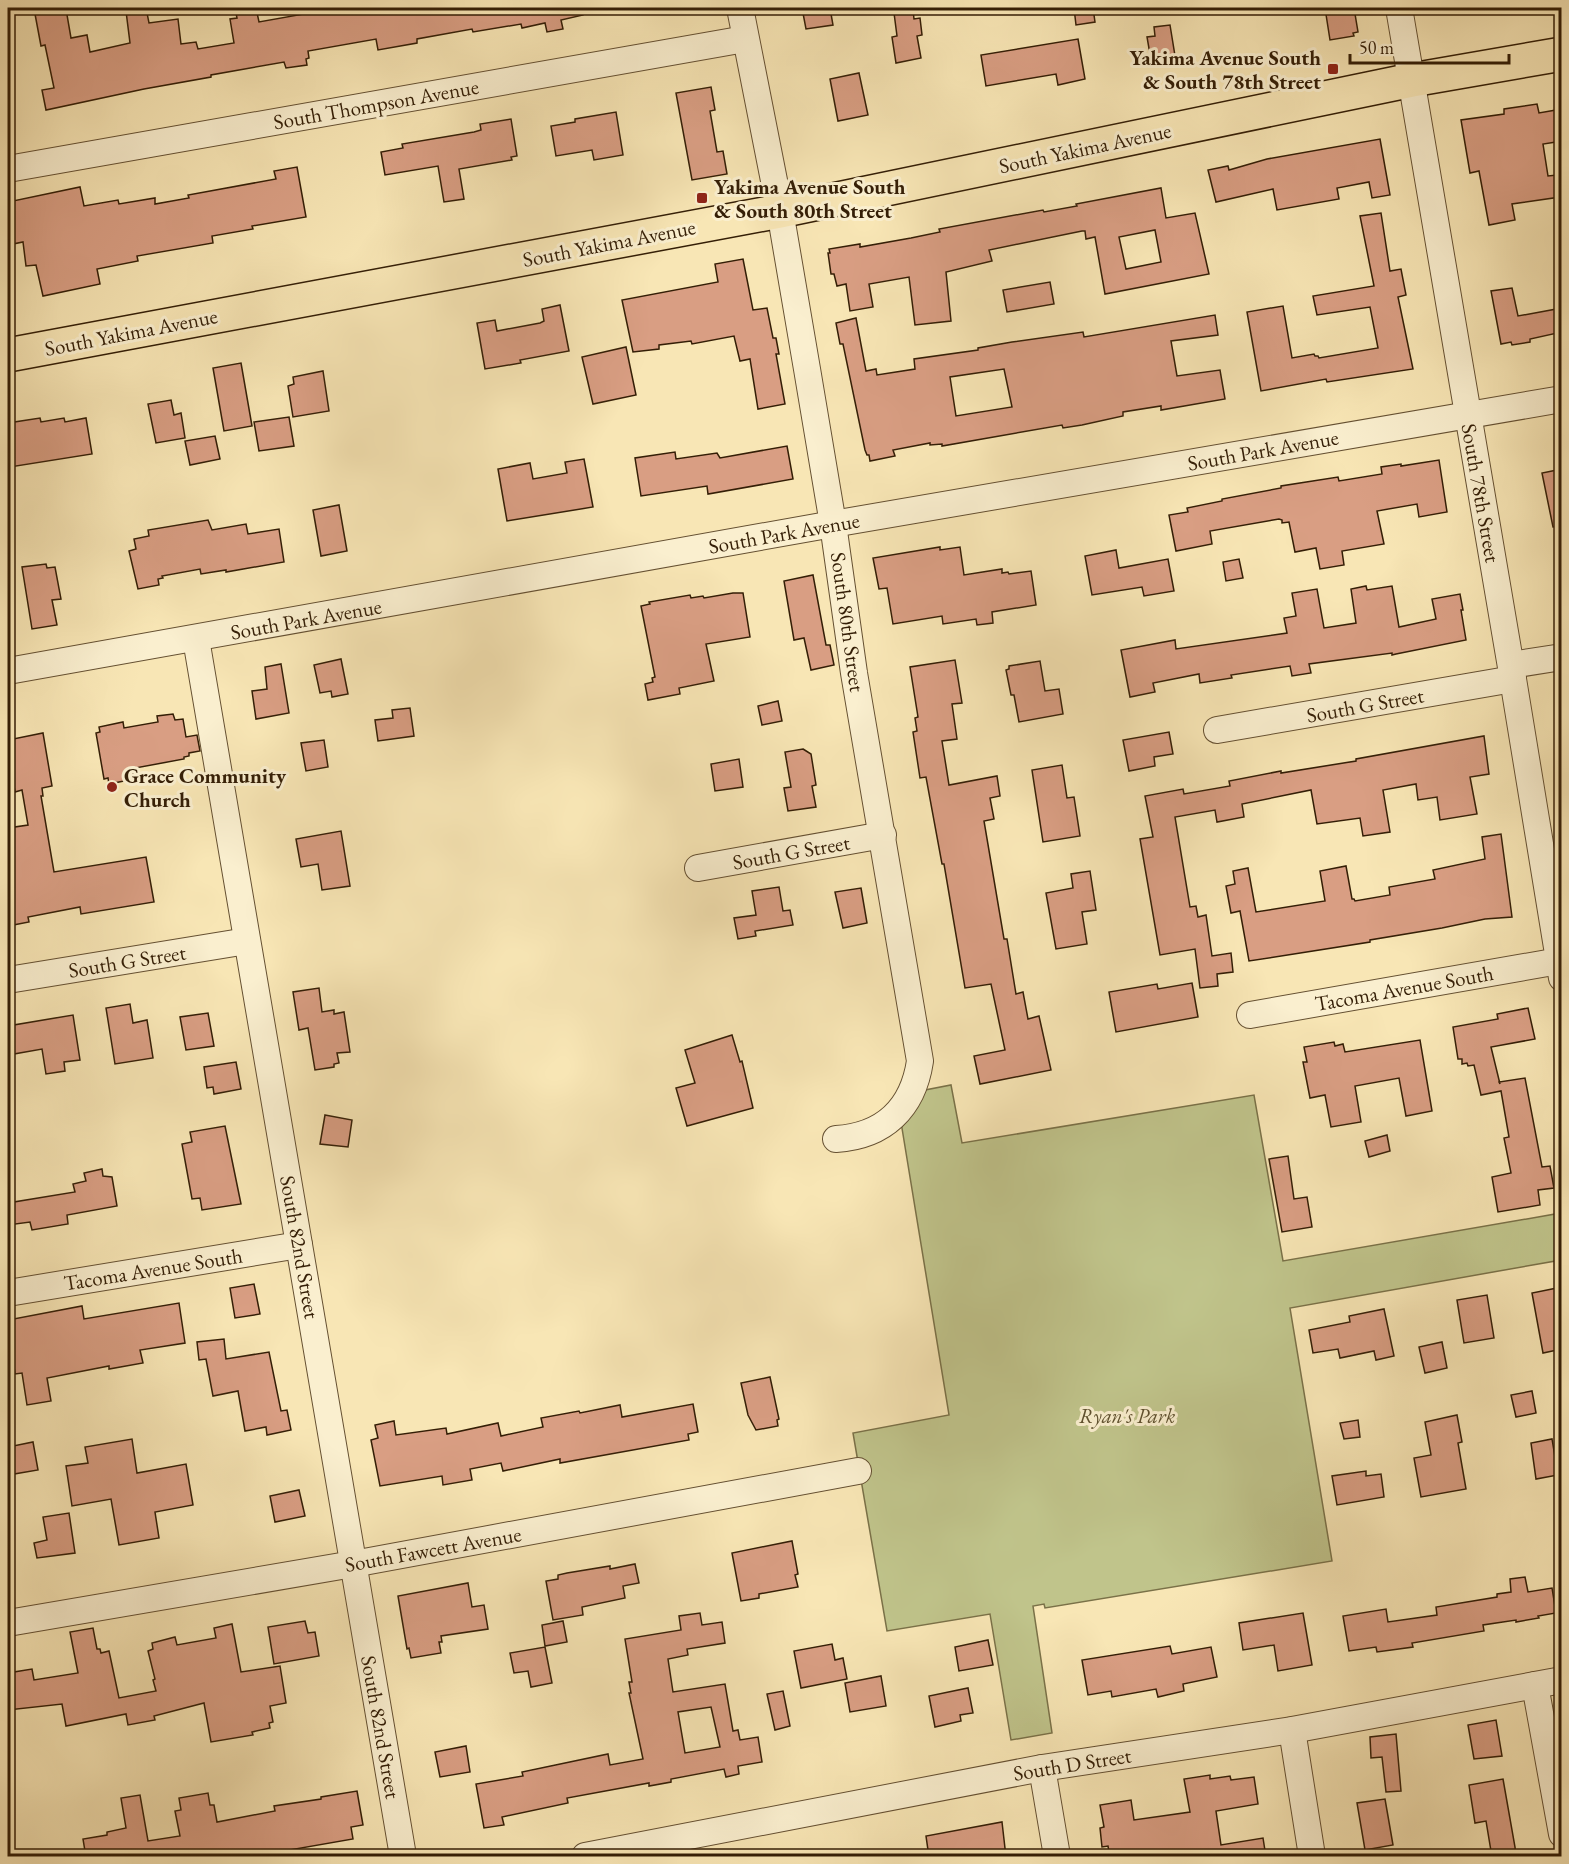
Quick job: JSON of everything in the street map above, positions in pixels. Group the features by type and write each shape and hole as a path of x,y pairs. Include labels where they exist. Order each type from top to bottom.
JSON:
{"main road":[{"name":"South Yakima Avenue","path":"8,355 780,212 1412,80 1562,54"}],"street":[{"name":"South 80th Street","path":"740,8 780,212 833,524 854,673 920,1061 917,1082 909,1098 896,1114 870,1133 836,1139"},
{"name":"South 78th Street","path":"1399,8 1467,415 1557,921 1560,969"},
{"name":"South Thompson Avenue","path":"8,170 745,39"},
{"name":"South Park Avenue","path":"8,667 196,639 833,524 1562,399"},
{"name":"South 82nd Street","path":"196,639 403,1857"},
{"name":"South G Street","path":"1217,730 1512,672 1562,657"},
{"name":"South G Street","path":"698,868 883,835"},
{"name":"South G Street","path":"8,980 247,941"},
{"name":"Tacoma Avenue South","path":"1250,1016 1560,969"},
{"name":"Tacoma Avenue South","path":"8,1293 299,1245"},
{"name":"South Fawcett Avenue","path":"8,1623 353,1564 858,1471"},
{"name":"South D Street","path":"585,1857 1042,1768 1292,1730 1562,1680"},
{"path":"1535,1685 1562,1834"},
{"path":"1292,1730 1312,1857"},
{"path":"1042,1768 1058,1857"}],"green space":[{"name":"Ryan's Park","path":"951,1085 962,1143 1254,1095 1283,1261 1561,1213 1561,1260 1290,1308 1332,1561 1045,1608 1044,1604 1033,1606 1052,1733 1011,1740 990,1614 887,1631 853,1433 949,1415 900,1116 920,1091"}],"building":[{"path":"146,8 149,23 178,19 181,44 196,42 198,49 234,43 230,19 237,18 235,8 256,8 259,22 304,14 303,8 583,8 583,15 561,20 563,29 547,32 545,23 522,28 521,24 473,32 472,29 417,39 417,43 378,50 376,39 308,51 307,65 286,68 284,62 46,110 42,90 54,88 45,45 41,46 35,14 66,9 71,38 87,35 90,52 130,43 126,11"},
{"path":"802,8 830,8 833,25 806,29"},
{"path":"1074,8 1093,8 1095,22 1076,25"},
{"path":"1325,8 1354,8 1358,32 1353,33 1354,36 1330,40"},
{"path":"913,10 914,19 920,18 922,35 917,36 921,58 896,63 892,37 897,36 894,13"},
{"path":"1170,25 1176,62 1152,66 1147,37 1155,36 1154,27"},
{"path":"1078,39 1085,79 1058,85 1056,74 986,86 981,55"},
{"path":"859,73 868,115 838,121 830,79"},
{"path":"711,87 715,110 710,111 717,152 723,151 727,174 692,180 676,93"},
{"path":"1537,104 1539,113 1562,109 1562,141 1543,144 1548,176 1557,175 1560,197 1512,204 1515,220 1489,225 1479,171 1470,173 1461,120 1504,114 1504,109"},
{"path":"616,112 623,155 594,160 592,150 556,156 551,126"},
{"path":"511,119 517,156 511,157 512,160 459,169 464,199 444,202 438,166 385,175 381,152 403,148 402,144 474,132 481,130 480,124"},
{"path":"1380,139 1390,195 1372,198 1369,182 1337,188 1339,199 1277,210 1273,189 1216,202 1208,170 1228,166 1229,170 1267,159"},
{"path":"297,167 306,217 252,226 253,229 212,236 213,243 137,256 138,261 97,269 100,284 43,296 36,265 26,266 23,242 8,245 8,202 80,187 84,206 118,200 119,204 155,198 155,204 189,198 188,195 276,179 274,171"},
{"path":"1161,188 1166,218 1195,213 1209,274 1105,294 1095,237 1086,239 1085,231 1082,231 989,250 992,261 946,272 951,321 915,325 909,277 869,284 873,307 850,311 846,284 837,286 834,274 831,274 829,249 860,244 860,247 911,238 940,232 939,229 1077,206 1076,204","holes":["1155,230 1161,262 1126,269 1119,237"]},
{"path":"1381,213 1390,271 1401,269 1406,295 1398,297 1413,369 1327,382 1326,379 1261,391 1247,312 1283,306 1292,358 1314,354 1319,358 1378,348 1370,307 1317,315 1313,296 1374,286 1360,216"},
{"path":"743,259 753,310 767,308 773,338 776,338 779,354 776,354 785,404 758,409 750,359 740,361 734,336 692,344 691,341 659,345 659,349 633,352 622,300 718,282 715,264"},
{"path":"1050,282 1054,304 1007,312 1003,290"},
{"path":"1512,288 1518,316 1562,308 1562,332 1530,339 1530,342 1501,344 1491,291"},
{"path":"560,305 569,351 485,369 477,323 495,320 497,331 540,323 544,321 542,309"},
{"path":"1215,315 1218,335 1171,341 1177,376 1220,370 1225,399 1161,410 1161,406 1123,412 1123,416 1063,428 1062,425 942,446 942,444 930,445 930,443 893,450 895,456 870,461 865,450 843,344 840,344 836,323 856,318 866,371 876,369 877,375 915,369 914,359 1083,332 1084,337","holes":["1004,369 1012,407 956,416 950,377"]},
{"path":"626,347 636,395 593,404 582,357"},
{"path":"241,363 252,426 224,431 213,368"},
{"path":"323,371 329,411 293,417 288,386 294,384 293,377"},
{"path":"171,400 174,415 181,413 185,438 156,443 148,404"},
{"path":"289,417 294,446 259,451 254,422"},
{"path":"40,418 41,422 64,418 65,422 86,418 92,454 10,467 8,423"},
{"path":"215,436 220,459 190,465 185,441"},
{"path":"787,446 793,479 708,494 707,486 641,496 635,458 675,452 676,459 717,453 720,458"},
{"path":"584,459 593,507 507,521 498,469 530,463 533,479 567,473 565,462"},
{"path":"1439,460 1447,512 1419,517 1417,504 1377,511 1384,544 1342,551 1344,565 1320,569 1316,548 1295,552 1289,522 1282,523 1279,519 1210,531 1212,544 1176,551 1169,515 1188,512 1187,508 1281,488 1281,486 1338,477 1339,481 1382,474 1381,467"},
{"path":"1562,469 1562,526 1553,527 1542,473"},
{"path":"339,505 347,551 321,556 313,510"},
{"path":"208,520 212,530 246,524 248,534 279,529 284,562 226,572 226,570 201,574 200,569 162,576 163,578 158,579 159,585 138,589 129,551 136,549 134,539 149,536 148,530"},
{"path":"940,547 940,550 960,547 964,575 1002,569 1002,573 1008,572 1009,574 1031,571 1036,605 992,612 993,623 977,625 976,619 943,624 942,616 893,624 887,588 879,589 873,558"},
{"path":"1116,550 1119,568 1168,559 1174,591 1144,596 1142,587 1092,595 1085,556"},
{"path":"1239,559 1243,578 1226,581 1223,562"},
{"path":"46,564 47,568 55,567 61,599 52,600 57,625 32,629 22,567"},
{"path":"813,575 826,645 830,645 834,665 811,670 804,638 794,640 784,581"},
{"path":"1366,586 1367,590 1392,586 1399,627 1436,619 1432,599 1460,594 1466,640 1392,655 1392,653 1309,664 1311,673 1292,676 1290,666 1231,675 1232,678 1200,683 1199,674 1153,683 1155,692 1130,697 1121,650 1175,640 1176,649 1287,633 1284,618 1296,616 1292,593 1317,589 1324,628 1356,623 1351,589"},
{"path":"743,593 750,637 706,644 714,681 679,688 680,694 648,700 645,684 653,682 652,678 655,677 641,606 650,604 649,602 690,595 691,598 703,596 704,598"},
{"path":"341,659 348,694 332,697 331,691 320,693 314,665"},
{"path":"955,660 962,703 952,704 957,739 942,741 949,785 997,776 1000,796 990,798 994,819 984,821 1004,939 1007,939 1016,994 1023,992 1028,1019 1039,1016 1051,1070 980,1084 974,1056 1005,1050 991,984 965,988 944,864 942,864 926,777 920,778 913,732 917,731 915,718 918,717 910,667"},
{"path":"1040,661 1045,691 1059,689 1063,714 1019,722 1006,670 1009,666"},
{"path":"281,664 289,713 256,719 252,691 267,689 265,667"},
{"path":"778,701 782,721 762,725 758,706"},
{"path":"410,708 414,736 378,741 375,720 393,718 392,710"},
{"path":"173,714 175,720 183,719 186,737 197,735 200,751 189,753 189,756 184,759 135,768 134,779 109,784 108,778 104,779 96,733 100,732 99,727 123,722 124,728 158,722 157,716"},
{"path":"1169,732 1173,754 1154,757 1155,766 1129,771 1123,740"},
{"path":"43,733 52,786 42,788 43,796 41,796 54,872 146,857 154,902 81,914 80,907 28,917 29,922 8,926 8,828 28,825 22,790 15,792 8,740"},
{"path":"1484,736 1489,774 1470,777 1477,814 1440,820 1437,797 1418,800 1416,784 1383,790 1390,832 1363,836 1360,818 1317,824 1311,790 1242,804 1244,817 1217,822 1215,810 1175,817 1190,907 1196,906 1198,917 1206,915 1212,956 1231,953 1233,972 1217,974 1218,986 1200,988 1195,949 1160,955 1140,839 1153,837 1145,796 1183,789 1184,794 1230,786 1229,781 1356,761 1356,759"},
{"path":"324,740 328,767 306,771 301,743"},
{"path":"803,749 811,754 816,785 812,786 816,807 788,811 784,788 791,787 785,752"},
{"path":"739,759 743,787 715,791 711,764"},
{"path":"1062,765 1067,798 1074,797 1080,836 1043,842 1032,770"},
{"path":"341,831 350,886 322,890 318,864 301,867 296,839"},
{"path":"1501,834 1512,917 1485,919 1370,940 1370,942 1249,961 1240,911 1231,913 1226,886 1235,884 1233,871 1248,868 1256,912 1325,901 1320,871 1346,866 1352,899 1355,901 1390,895 1389,887 1435,879 1433,870 1485,859 1482,837"},
{"path":"1090,871 1096,910 1082,912 1087,944 1056,949 1046,893 1073,888 1071,874"},
{"path":"779,887 783,911 790,910 793,925 755,931 756,936 738,939 734,918 756,915 752,891"},
{"path":"861,888 867,923 843,928 835,892"},
{"path":"1192,983 1198,1017 1116,1032 1109,992 1157,984 1158,989"},
{"path":"319,988 322,1012 334,1010 334,1014 344,1012 350,1052 337,1053 339,1063 334,1064 334,1067 315,1070 308,1028 299,1030 293,992"},
{"path":"130,1004 133,1023 147,1020 153,1058 115,1064 106,1008"},
{"path":"1528,1008 1535,1039 1491,1047 1499,1082 1525,1078 1542,1167 1550,1166 1554,1188 1538,1190 1540,1205 1498,1212 1492,1177 1511,1173 1504,1138 1509,1137 1501,1091 1481,1095 1474,1065 1462,1064 1462,1059 1458,1059 1453,1027 1498,1019 1497,1014"},
{"path":"208,1013 214,1046 186,1050 180,1017"},
{"path":"73,1015 80,1060 64,1062 65,1071 46,1074 42,1049 8,1055 8,1026"},
{"path":"732,1035 740,1062 742,1061 753,1108 687,1126 676,1088 695,1083 685,1050"},
{"path":"1420,1040 1432,1111 1406,1116 1399,1078 1355,1086 1361,1122 1331,1127 1325,1095 1310,1098 1303,1062 1307,1062 1304,1047 1334,1042 1335,1046 1343,1044 1345,1052"},
{"path":"236,1062 241,1089 214,1094 213,1087 207,1088 204,1067"},
{"path":"325,1115 352,1120 348,1147 320,1144"},
{"path":"225,1126 241,1204 202,1210 200,1198 192,1199 182,1144 192,1142 190,1132"},
{"path":"1387,1135 1390,1151 1369,1157 1365,1141"},
{"path":"1288,1156 1294,1199 1307,1197 1312,1227 1282,1232 1269,1159"},
{"path":"102,1169 103,1176 112,1177 117,1206 67,1215 68,1224 32,1230 30,1222 8,1225 8,1203 75,1192 73,1184 86,1181 84,1173"},
{"path":"254,1284 260,1314 235,1318 230,1288"},
{"path":"1562,1287 1562,1349 1543,1353 1532,1293"},
{"path":"1487,1295 1494,1338 1464,1343 1457,1300"},
{"path":"179,1303 185,1343 140,1350 143,1363 109,1369 109,1366 47,1378 51,1401 27,1405 22,1373 15,1374 8,1320 82,1306 84,1319"},
{"path":"1384,1309 1394,1356 1376,1360 1374,1351 1340,1358 1338,1349 1313,1353 1309,1330 1350,1322 1349,1316"},
{"path":"224,1339 226,1359 269,1352 281,1411 287,1410 291,1430 267,1435 266,1427 245,1431 238,1391 213,1396 206,1359 199,1360 197,1342"},
{"path":"1442,1342 1447,1368 1425,1373 1419,1347"},
{"path":"770,1377 779,1419 777,1420 778,1426 756,1430 748,1415 741,1383"},
{"path":"1532,1391 1536,1413 1516,1417 1511,1395"},
{"path":"693,1404 698,1432 688,1434 689,1440 560,1463 560,1459 503,1471 501,1463 470,1469 472,1480 443,1485 442,1476 380,1486 371,1440 378,1438 375,1425 394,1421 396,1435 446,1428 447,1434 498,1423 501,1436 543,1427 541,1418 579,1411 580,1413 620,1405 622,1417"},
{"path":"1457,1415 1462,1442 1458,1443 1466,1489 1421,1497 1414,1458 1431,1455 1425,1422"},
{"path":"1358,1420 1360,1437 1344,1439 1340,1423"},
{"path":"132,1439 137,1473 186,1464 193,1505 155,1512 159,1538 119,1545 111,1499 72,1506 66,1466 88,1463 85,1447"},
{"path":"1552,1439 1558,1475 1536,1479 1531,1443"},
{"path":"33,1442 38,1470 8,1475 8,1447"},
{"path":"1366,1471 1366,1476 1381,1474 1384,1497 1337,1505 1332,1476"},
{"path":"299,1490 305,1516 275,1522 270,1496"},
{"path":"69,1513 75,1553 37,1558 34,1543 47,1540 43,1517"},
{"path":"792,1541 798,1587 759,1594 759,1598 741,1601 732,1553"},
{"path":"635,1564 639,1583 623,1586 625,1598 582,1607 583,1615 553,1620 546,1581 558,1579 558,1575 567,1573"},
{"path":"1525,1577 1528,1592 1552,1588 1556,1613 1516,1622 1516,1620 1483,1625 1484,1631 1412,1643 1413,1647 1377,1652 1376,1647 1349,1651 1343,1616 1386,1609 1388,1622 1437,1615 1436,1607 1497,1597 1497,1594 1511,1592 1510,1579"},
{"path":"468,1583 472,1607 484,1605 488,1629 441,1636 442,1642 439,1642 441,1653 411,1658 409,1648 407,1649 398,1596"},
{"path":"700,1613 702,1625 722,1622 725,1643 687,1649 688,1655 668,1659 673,1692 725,1684 733,1731 738,1730 740,1740 758,1737 762,1762 738,1766 739,1774 726,1777 724,1769 671,1779 671,1782 649,1786 649,1783 567,1798 568,1803 502,1817 504,1825 484,1828 476,1784 523,1776 522,1772 608,1754 610,1765 643,1759 629,1693 631,1693 629,1682 632,1682 625,1639 681,1630 679,1616","holes":["711,1707 720,1747 685,1753 678,1712"]},
{"path":"1303,1613 1312,1665 1278,1671 1274,1645 1243,1650 1239,1623"},
{"path":"305,1621 308,1633 315,1632 319,1656 274,1664 268,1627"},
{"path":"563,1621 567,1642 545,1646 542,1625"},
{"path":"232,1624 241,1672 280,1666 286,1703 270,1706 273,1722 269,1723 270,1728 252,1732 253,1735 211,1742 204,1703 154,1716 155,1720 128,1725 126,1714 66,1726 62,1704 8,1710 8,1673 32,1669 34,1680 78,1673 70,1632 93,1628 97,1649 100,1649 101,1653 109,1651 119,1698 156,1691 148,1651 153,1649 152,1643 175,1637 177,1645 216,1638 214,1628"},
{"path":"988,1640 993,1665 959,1671 955,1647"},
{"path":"832,1644 835,1660 843,1658 847,1679 801,1688 794,1651"},
{"path":"1170,1646 1172,1654 1211,1647 1217,1677 1183,1684 1184,1691 1158,1697 1156,1689 1112,1697 1111,1691 1088,1695 1082,1660"},
{"path":"545,1647 552,1683 531,1687 528,1671 514,1673 510,1653"},
{"path":"881,1676 886,1706 850,1712 845,1683"},
{"path":"968,1688 973,1713 960,1715 961,1721 935,1727 929,1696"},
{"path":"783,1691 790,1726 775,1730 767,1694"},
{"path":"1496,1720 1502,1756 1474,1759 1468,1725"},
{"path":"1396,1734 1401,1791 1386,1792 1382,1757 1371,1758 1370,1737"},
{"path":"466,1746 470,1772 440,1777 435,1752"},
{"path":"1210,1775 1210,1779 1230,1776 1231,1780 1254,1777 1258,1804 1216,1811 1221,1845 1263,1838 1266,1857 1110,1857 1108,1846 1102,1847 1100,1828 1104,1827 1100,1805 1131,1800 1134,1820 1190,1812 1184,1779"},
{"path":"1503,1779 1516,1857 1492,1857 1486,1821 1475,1823 1469,1785"},
{"path":"357,1791 363,1825 351,1827 353,1839 272,1853 273,1857 86,1857 83,1839 107,1835 107,1832 126,1828 121,1798 140,1795 148,1841 180,1836 175,1811 181,1810 179,1798 208,1793 210,1805 214,1805 217,1822 275,1811 274,1806"},
{"path":"1385,1799 1393,1845 1365,1850 1357,1803"},
{"path":"1002,1822 1006,1857 929,1857 926,1836"}],"place":[{"name":"Yakima Avenue South & South 78th Street","path":"1333,69"},
{"name":"Yakima Avenue South & South 80th Street","path":"702,198"},
{"name":"Grace Community Church","path":"112,787"}]}
